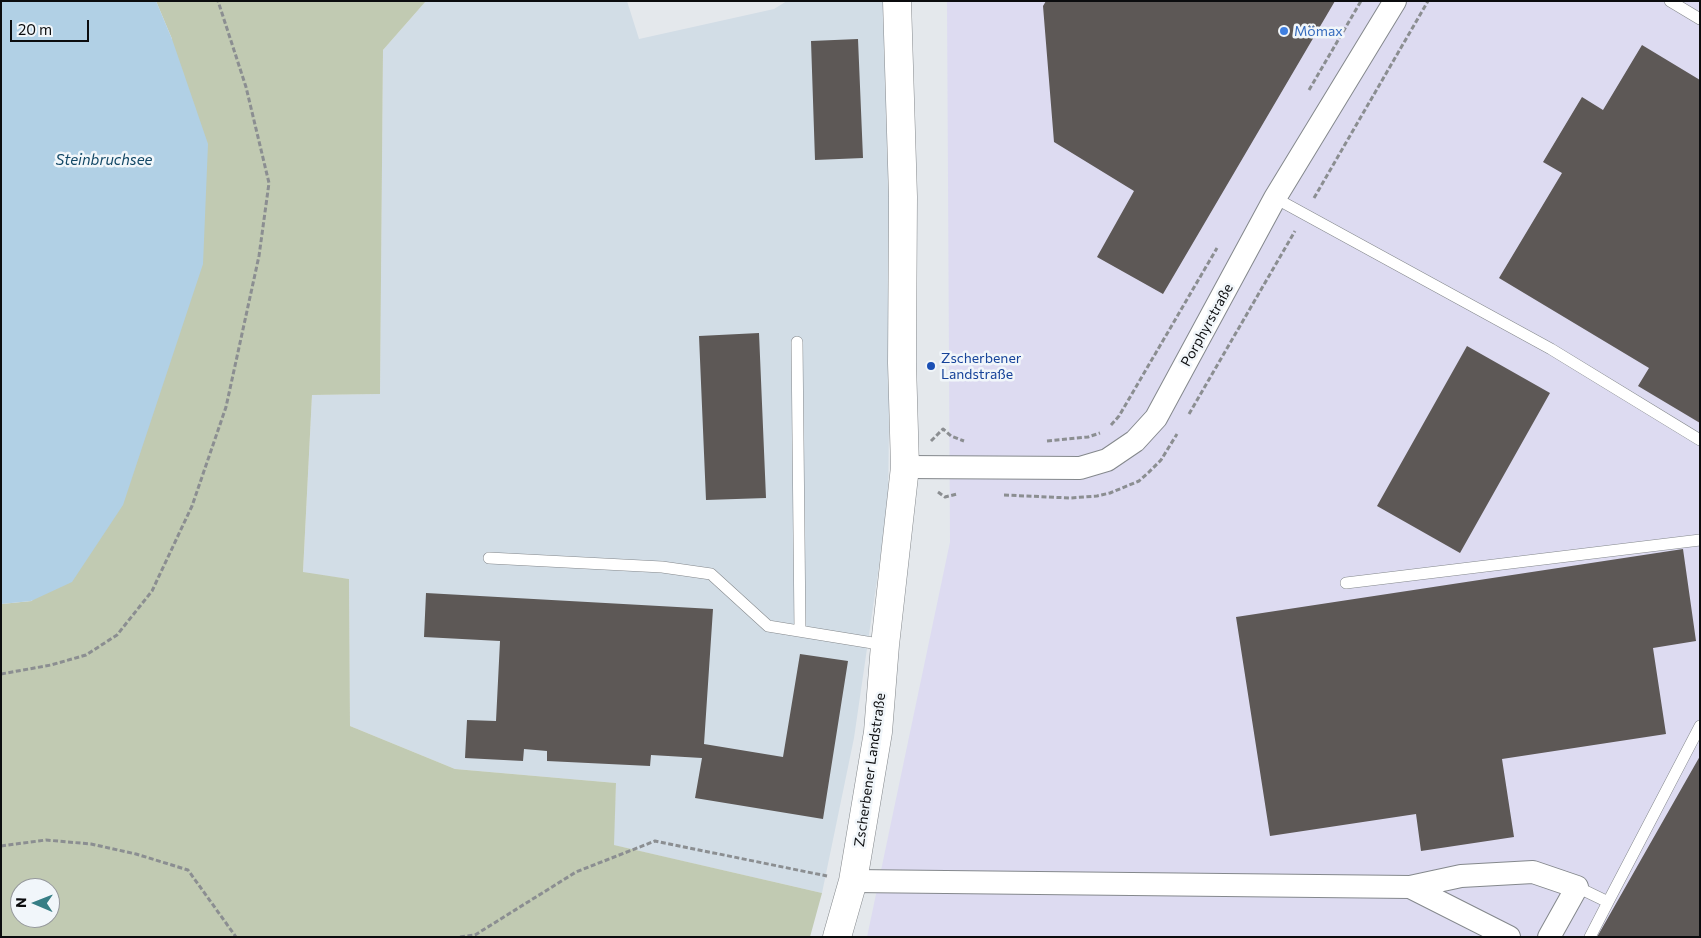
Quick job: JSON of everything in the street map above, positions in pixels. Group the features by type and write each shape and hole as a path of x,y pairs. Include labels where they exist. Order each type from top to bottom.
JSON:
{"street":[{"name":"Zscherbener Landstraße","path":"838,937 853,881 878,732 885,645 905,467 902,363 903,197 897,1"},
{"name":"Porphyrstraße","path":"905,467 1080,468 1107,460 1135,441 1156,418 1275,198 1395,1"},
{"path":"853,881 1410,887 1461,876 1533,872 1577,887 1549,937"},
{"path":"1410,887 1509,937"}],"lane":[{"path":"1670,1 1700,19"},
{"path":"1275,198 1551,349 1700,440"},
{"path":"797,342 800,631"},
{"path":"1346,584 1700,540"},
{"path":"489,558 662,567 711,574 768,626 885,645"},
{"path":"1590,937 1700,726"},
{"path":"1577,887 1608,902"}],"path":[{"path":"1,674 51,665 86,655 117,635 152,591 192,506 226,407 258,256 270,183 246,87 218,1"},
{"path":"1307,94 1361,1"},
{"path":"1041,441 1088,437 1111,426 1119,416 1218,247"},
{"path":"905,467 943,429 959,440 971,442"},
{"path":"1,846 46,840 91,844 136,854 188,870 236,937"},
{"path":"460,937 475,935 576,872 654,841 853,881"}],"shaded area":[{"path":"426,1 627,1 639,39 774,9 787,1 894,1 888,504 854,738 822,893 613,845 616,783 455,769 350,726 349,579 303,573 312,395 380,394 383,50"},
{"path":"947,1 1700,1 1700,937 867,937 950,542"}],"green space":[{"path":"156,1 426,1 383,50 380,394 312,395 303,572 349,579 350,726 455,769 616,783 614,845 822,893 810,937 1,937 1,604 32,601 172,39"}],"water":[{"name":"Steinbruchsee","path":"1,1 156,1 172,39 208,144 203,264 123,505 72,582 31,601 1,604"}],"building":[{"path":"1046,1 1335,1 1163,294 1097,257 1134,191 1054,142 1043,6"},
{"path":"858,39 863,158 815,160 811,41"},
{"path":"1642,45 1700,80 1700,423 1638,386 1649,368 1499,278 1562,173 1543,162 1582,97 1603,110"},
{"path":"759,333 766,498 706,500 699,336"},
{"path":"1467,346 1550,393 1460,553 1377,506"},
{"path":"1683,549 1696,641 1653,648 1666,734 1502,759 1514,837 1421,851 1416,814 1270,836 1236,617"},
{"path":"426,593 713,609 704,744 783,757 800,654 848,661 823,819 695,798 702,758 651,755 650,766 547,761 547,751 524,749 523,761 465,758 467,720 496,721 500,641 424,637"},
{"path":"1700,756 1700,937 1597,937"}],"place":[{"name":"Mömax","path":"1284,31"},
{"name":"Zscherbener Landstraße","path":"931,366"}]}
